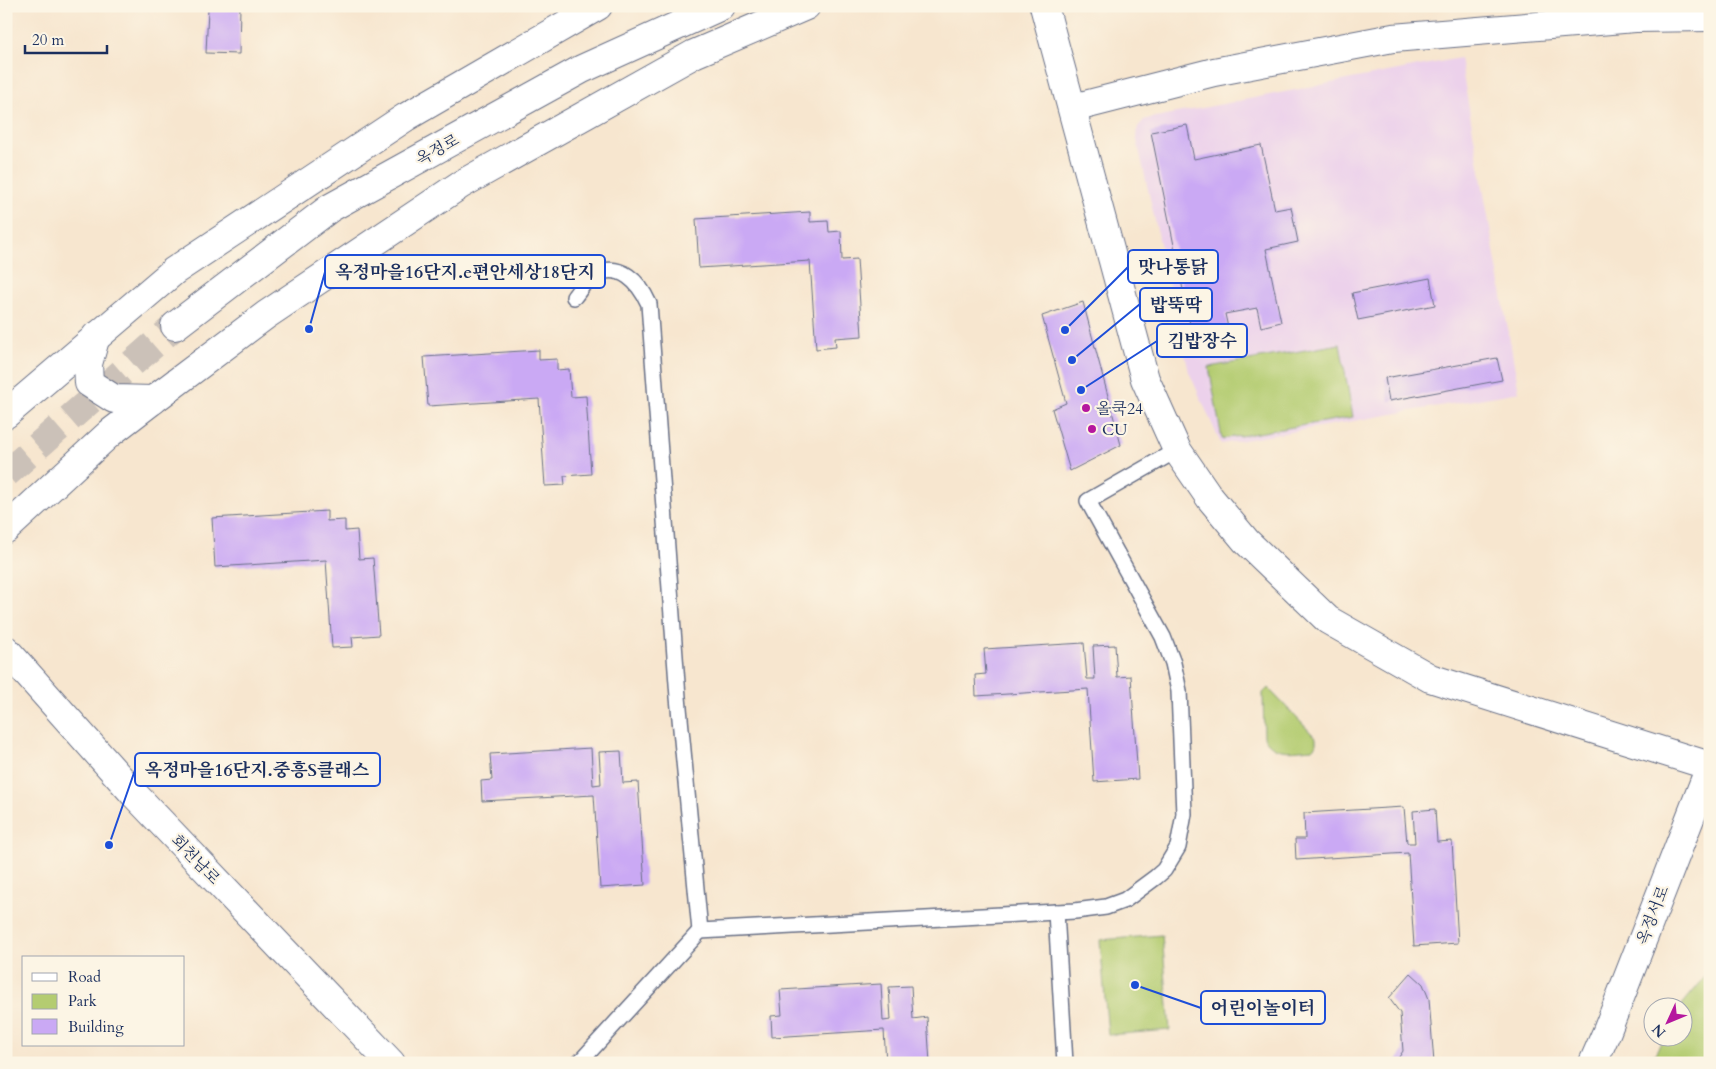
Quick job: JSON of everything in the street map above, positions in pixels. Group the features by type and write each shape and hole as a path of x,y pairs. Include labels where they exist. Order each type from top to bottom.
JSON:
{"main road":[{"path":"6,414 174,270 406,117 598,6"},
{"name":"옥정로","path":"175,326 330,208 582,69 721,6"},
{"path":"6,529 110,433 153,400 266,315 460,185 694,54 806,6"},
{"path":"1044,6 1145,379 1177,450 1210,498 1246,541 1328,620 1430,678 1710,766"},
{"path":"1073,108 1214,72 1393,38 1635,18 1710,17"},
{"path":"96,336 88,364 89,383 114,399 153,400"},
{"name":"회천남로","path":"6,650 135,795 391,1063"},
{"name":"옥정서로","path":"1593,1063 1710,766"}],"lane":[{"path":"574,297 593,274 606,271 620,272 632,277 649,304 678,697 700,930"},
{"path":"579,1063 700,930 1056,912 1106,907 1125,900 1164,870 1178,847 1184,814 1179,691 1174,663 1162,637 1088,501 1177,450"},
{"path":"1056,912 1065,1063"}],"shaded area":[{"path":"1460,58 1519,392 1221,444 1189,372 1136,136 1138,127 1144,120 1151,118"}],"green space":[{"path":"1340,344 1353,417 1222,439 1209,367"},
{"path":"1268,688 1316,738 1316,745 1312,749 1292,751 1273,747 1268,743 1264,737 1263,693"},
{"path":"1162,935 1170,1030 1108,1035 1100,940"},
{"path":"1710,971 1710,1063 1650,1063 1659,1046 1694,1046 1694,996 1689,996"}],"building":[{"path":"190,6 240,6 239,54 206,53 208,9 190,9"},
{"path":"1187,125 1194,159 1261,145 1275,210 1291,207 1298,242 1266,249 1281,322 1261,327 1257,308 1225,314 1229,332 1193,339 1151,132"},
{"path":"810,212 810,222 828,221 829,232 841,231 842,260 857,259 862,336 835,338 836,347 816,349 810,261 699,268 696,219"},
{"path":"1430,278 1435,305 1358,320 1352,293"},
{"path":"1083,302 1121,445 1070,471 1052,409 1066,403 1042,316"},
{"path":"539,350 539,360 557,359 557,370 569,369 571,397 586,396 591,474 564,476 565,485 545,486 539,399 428,406 424,357"},
{"path":"1497,358 1502,380 1389,401 1385,378"},
{"path":"327,511 327,521 345,520 345,531 357,530 359,559 373,558 379,635 352,637 353,647 332,648 326,560 215,567 212,518"},
{"path":"1084,643 1087,679 1095,679 1093,646 1115,645 1117,677 1131,676 1138,779 1094,782 1088,689 976,696 975,675 986,674 984,649"},
{"path":"591,748 593,785 601,784 599,752 621,751 623,783 638,782 645,885 600,888 594,795 482,801 481,781 492,780 490,754"},
{"path":"1404,807 1407,843 1415,843 1413,811 1435,809 1437,842 1452,841 1458,943 1414,946 1408,853 1296,860 1295,839 1305,839 1304,813"},
{"path":"1411,973 1423,984 1429,999 1434,1063 1395,1063 1403,1051 1400,1013 1389,998"},
{"path":"881,984 883,1021 891,1020 889,987 911,986 913,1019 927,1017 930,1063 886,1063 884,1030 772,1037 771,1016 782,1015 780,990"}],"tunnel":[{"path":"6,474 175,326"}],"place":[{"name":"옥정마을16단지.e편안세상18단지","path":"309,329"},
{"name":"맛나통닭","path":"1065,330"},
{"name":"밥뚝딱","path":"1072,360"},
{"name":"김밥장수","path":"1081,390"},
{"name":"올쿡24","path":"1086,408"},
{"name":"CU","path":"1092,429"},
{"name":"옥정마을16단지.중흥S클래스","path":"109,845"},
{"name":"어린이놀이터","path":"1135,985"}]}
